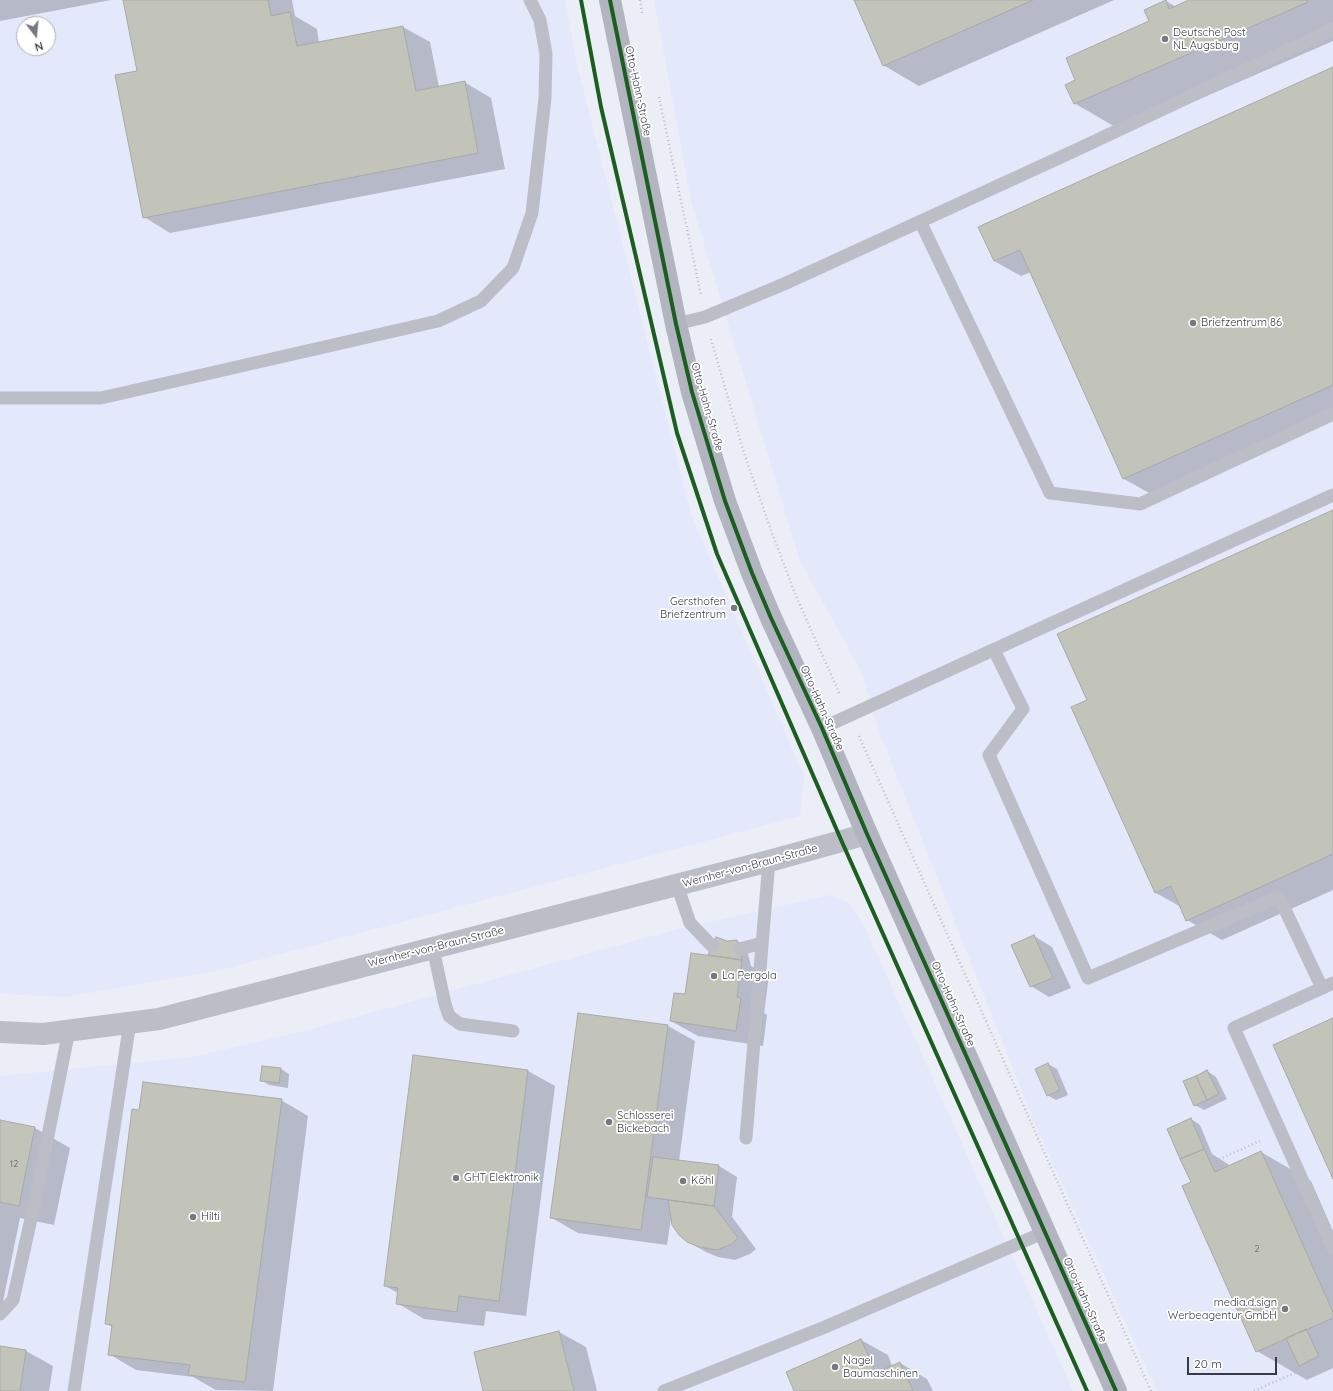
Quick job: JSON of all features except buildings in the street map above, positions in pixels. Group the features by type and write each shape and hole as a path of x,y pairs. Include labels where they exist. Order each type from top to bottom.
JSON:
{"street":[{"name":"Otto-Hahn-Straße","path":"610,0 676,324 692,392 725,501 752,573 771,618 822,728 1116,1391"},
{"name":"Wernher-von-Braun-Straße","path":"0,1032 43,1034 158,1019 868,834"}],"lane":[{"path":"0,398 101,398 438,321 481,300 513,268 532,213 545,98 546,54 540,20 530,0"},
{"path":"676,324 705,317 784,284 1074,151 1333,29"},
{"path":"920,221 1050,493 1140,504 1333,414"},
{"path":"822,728 1333,495"},
{"path":"994,650 1023,709 989,755 1088,978 1278,897 1328,985 1234,1028 1333,1248"},
{"path":"746,1138 769,861"},
{"path":"677,885 690,923 712,946"},
{"path":"740,949 762,943"},
{"path":"433,948 449,1016 460,1024 513,1031"},
{"path":"74,1391 130,1022"},
{"path":"0,1314 13,1300 35,1202 68,1030"},
{"path":"664,1391 825,1327 1045,1232"}],"path":[{"path":"1222,1169 1217,1160 1252,1144"},
{"path":"1296,1334 1311,1366"},
{"path":"1254,1391 1333,1356"}],"shaded area":[{"path":"0,0 565,0 577,64 691,514 804,776 800,816 221,970 66,997 0,994"},
{"path":"654,0 1333,0 1333,1391 1157,1391 1037,1129 880,734 861,671 800,561 691,201"},
{"path":"830,895 849,903 863,923 1073,1391 0,1391 0,1076 192,1057 308,1030 682,928"}],"cycle path":[{"path":"581,0 601,107 677,433 717,554 842,842 1087,1391"},
{"path":"610,0 676,324 692,392 725,501 752,573 771,618 822,728 867,834 1116,1391"}],"place":[{"name":"Deutsche Post NL Augsburg","path":"1165,39"},
{"name":"Briefzentrum 86","path":"1193,323"},
{"name":"Gersthofen Briefzentrum","path":"734,608"},
{"name":"La Pergola","path":"714,976"},
{"name":"Schlosserei Bickebach","path":"609,1122"},
{"name":"GHT Elektronik","path":"456,1178"},
{"name":"Köhl","path":"683,1181"},
{"name":"Hilti","path":"193,1217"},
{"name":"media.d.sign Werbeagentur GmbH","path":"1285,1309"},
{"name":"Nagel Baumaschinen","path":"835,1367"}]}
